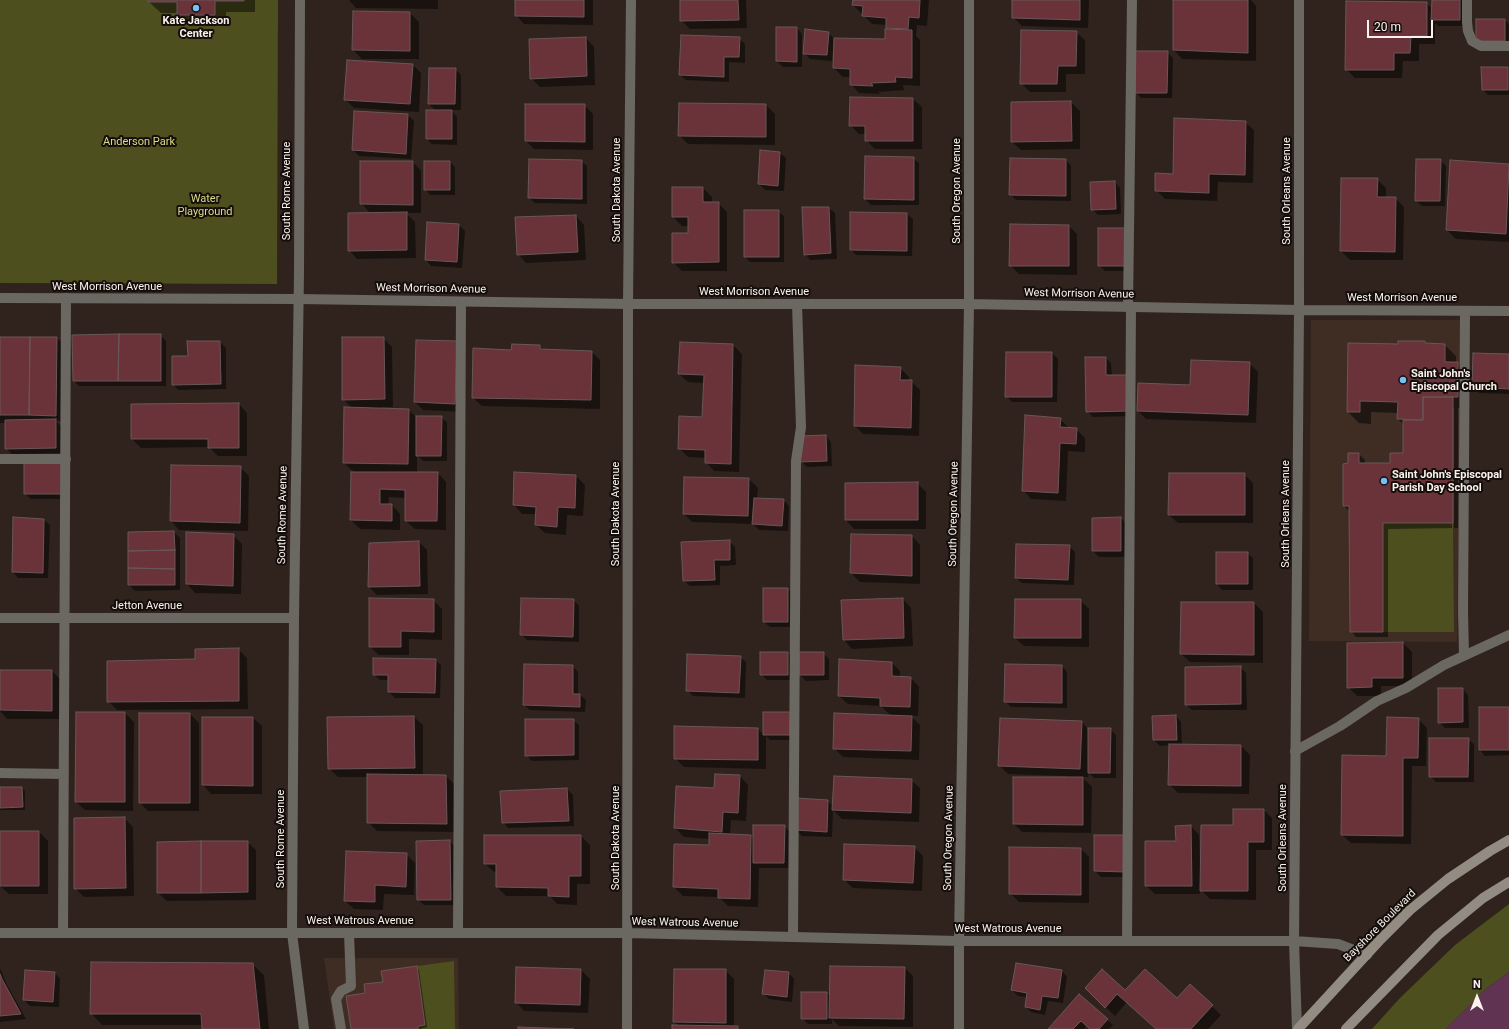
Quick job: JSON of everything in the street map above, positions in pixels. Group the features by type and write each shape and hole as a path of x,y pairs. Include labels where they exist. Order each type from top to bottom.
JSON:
{"main road":[{"name":"Bayshore Boulevard","path":"1297,1029 1410,910 1448,879 1490,850 1509,840"},
{"path":"1346,1029 1438,935 1483,898 1509,882"}],"street":[{"name":"South Rome Avenue","path":"300,0 292,933 304,1029"},
{"name":"South Dakota Avenue","path":"627,1029 628,304 631,0"},
{"name":"South Oregon Avenue","path":"959,1029 959,941 969,304 969,0"},
{"path":"1127,941 1132,0"},
{"name":"South Orleans Avenue","path":"1297,1029 1294,941 1299,310 1299,0"},
{"path":"1467,0 1468,31 1472,41 1481,46 1509,46"},
{"name":"West Morrison Avenue","path":"0,298 628,304 969,304 1299,310 1509,311"},
{"path":"63,933 66,298"},
{"path":"458,933 461,302"},
{"path":"794,937 796,461 801,427 797,304"},
{"path":"1464,655 1465,310"},
{"path":"0,459 66,458"},
{"name":"Jetton Avenue","path":"0,618 294,618"},
{"path":"1295,751 1340,726 1377,701 1406,688 1444,665 1509,635"},
{"path":"0,773 64,774"},
{"name":"West Watrous Avenue","path":"0,933 628,933 959,941 1294,941 1338,944 1367,955"},
{"path":"341,1029 336,999 341,992 350,986 349,933"}],"shaded area":[{"name":"Saint John's Episcopal Parish Day School","path":"1311,320 1461,320 1457,642 1309,641"},
{"path":"324,958 458,958 459,1029 334,1029"},
{"path":"1509,972 1509,1029 1446,1029 1486,989"}],"green space":[{"name":"Anderson Park","path":"0,0 278,0 277,284 0,283"},
{"path":"1383,523 1453,523 1454,632 1383,632"},
{"path":"1509,904 1509,972 1486,989 1446,1029 1372,1029 1399,999 1455,945"},
{"path":"454,961 455,1029 418,1029 418,1026 425,1025 417,966"}],"building":[{"name":"Kate Jackson Center","path":"148,0 244,1 215,1 215,15 177,15 177,2 148,2"},
{"path":"515,0 584,0 584,17 515,16"},
{"path":"680,0 738,0 739,20 680,21"},
{"path":"853,0 920,0 919,18 909,17 908,29 886,28 886,18 862,16 863,6 852,5"},
{"path":"1012,0 1080,0 1080,20 1012,18"},
{"path":"1173,0 1248,0 1248,53 1173,50"},
{"path":"1432,0 1460,0 1460,20 1431,20"},
{"path":"1346,1 1427,2 1427,36 1411,36 1410,53 1394,53 1394,70 1345,70"},
{"path":"353,11 410,12 410,51 352,50"},
{"path":"1476,19 1505,19 1505,41 1476,41"},
{"path":"776,27 797,27 797,62 776,61"},
{"path":"805,29 829,32 827,55 803,54"},
{"path":"885,29 912,30 912,78 895,77 896,82 871,83 873,86 850,85 850,69 833,68 834,38 885,39"},
{"path":"1021,30 1077,31 1076,66 1058,66 1057,84 1020,84"},
{"path":"681,35 740,37 739,57 724,57 724,77 679,75"},
{"path":"586,37 587,76 530,79 529,39"},
{"path":"1135,51 1168,51 1167,93 1135,93"},
{"path":"347,60 413,64 410,104 344,100"},
{"path":"1481,67 1508,67 1508,90 1482,90"},
{"path":"429,68 456,68 455,104 428,104"},
{"path":"850,97 913,98 913,141 865,141 865,126 849,126"},
{"path":"1071,101 1072,141 1011,142 1011,102"},
{"path":"679,103 766,104 766,137 678,136"},
{"path":"525,104 585,104 585,142 525,141"},
{"path":"426,110 452,110 452,139 426,139"},
{"path":"354,111 408,114 406,154 352,150"},
{"path":"1174,118 1246,121 1245,175 1209,174 1209,193 1155,191 1155,173 1173,174"},
{"path":"760,150 780,152 778,186 758,184"},
{"path":"865,156 914,157 914,200 864,199"},
{"path":"1010,158 1066,159 1066,196 1009,195"},
{"path":"529,159 582,160 582,199 528,198"},
{"path":"1416,159 1441,159 1440,201 1415,201"},
{"path":"1450,160 1509,164 1506,234 1446,230"},
{"path":"360,161 413,161 413,205 360,204"},
{"path":"424,161 450,161 450,190 424,190"},
{"path":"1341,178 1378,178 1377,197 1396,197 1395,252 1340,251"},
{"path":"1115,181 1116,209 1091,210 1090,182"},
{"path":"672,187 703,187 703,202 719,202 719,262 672,263 672,233 688,233 688,217 672,217"},
{"path":"802,207 829,207 831,253 804,255"},
{"path":"744,210 779,210 779,257 744,257"},
{"path":"407,212 407,250 348,251 348,213"},
{"path":"850,212 907,213 907,251 850,250"},
{"path":"576,215 578,252 517,255 515,217"},
{"path":"427,222 459,224 457,262 425,260"},
{"path":"1010,224 1069,225 1069,266 1009,266"},
{"path":"1098,228 1126,228 1125,266 1098,266"},
{"path":"119,334 118,381 73,381 72,335"},
{"path":"119,334 161,334 161,381 118,381"},
{"path":"0,337 30,337 29,415 0,415"},
{"path":"30,337 57,337 56,416 29,415"},
{"path":"342,337 384,337 385,399 342,400"},
{"path":"416,340 457,341 455,404 414,402"},
{"path":"187,341 220,341 221,384 172,385 172,356 188,356"},
{"name":"Saint John's Episcopal Church","path":"1398,341 1425,341 1425,343 1445,344 1445,362 1458,362 1458,397 1423,397 1423,420 1397,419 1398,402 1360,401 1360,412 1347,412 1348,343 1398,344"},
{"path":"680,342 733,344 731,464 705,463 705,450 678,449 679,416 702,417 704,375 678,374"},
{"path":"512,344 540,345 540,349 592,351 591,400 472,398 473,348 511,350"},
{"path":"1006,352 1052,352 1052,397 1005,397"},
{"path":"1473,353 1509,354 1509,389 1472,387"},
{"path":"1085,357 1106,357 1106,375 1127,375 1128,411 1086,412"},
{"path":"1191,360 1250,362 1248,415 1137,411 1138,383 1190,385"},
{"path":"855,365 901,367 900,380 912,380 911,428 854,426"},
{"path":"1423,397 1453,397 1453,523 1383,523 1383,632 1350,632 1349,506 1343,506 1343,464 1348,463 1348,453 1359,453 1359,463 1390,463 1390,453 1403,453 1403,420 1423,420"},
{"path":"239,403 239,448 208,448 208,439 131,439 131,404"},
{"path":"344,407 409,409 408,464 343,463"},
{"path":"1025,415 1061,418 1060,427 1077,428 1076,444 1060,443 1058,493 1022,491"},
{"path":"416,416 442,416 441,456 416,456"},
{"path":"56,419 56,448 5,449 5,420"},
{"path":"826,435 827,461 800,462 799,436"},
{"path":"24,462 64,462 64,494 24,494"},
{"path":"171,465 241,466 240,523 170,521"},
{"path":"351,472 438,472 437,521 405,521 405,490 380,489 380,504 392,504 392,521 350,520"},
{"path":"514,472 576,475 575,508 558,507 557,527 535,525 536,507 513,505"},
{"path":"1169,473 1245,473 1245,515 1168,515"},
{"path":"684,477 749,478 748,516 683,514"},
{"path":"918,482 918,520 845,520 845,483"},
{"path":"754,498 784,499 782,526 752,524"},
{"path":"13,517 44,519 43,573 12,572"},
{"path":"1121,517 1121,551 1092,551 1092,518"},
{"path":"174,531 175,550 128,551 128,532"},
{"path":"186,532 234,534 233,586 186,584"},
{"path":"851,534 912,535 912,576 850,573"},
{"path":"730,540 730,560 714,560 715,580 683,581 681,542"},
{"path":"419,541 420,586 368,587 369,543"},
{"path":"1016,544 1070,545 1068,580 1015,578"},
{"path":"175,550 175,569 128,568 128,551"},
{"path":"1216,552 1248,552 1248,584 1216,584"},
{"path":"128,568 175,569 175,585 128,585"},
{"path":"763,588 788,588 788,622 763,622"},
{"path":"369,598 434,599 434,632 401,631 401,647 369,647"},
{"path":"521,598 574,599 573,637 520,635"},
{"path":"903,598 904,638 843,640 841,600"},
{"path":"1015,599 1081,599 1081,638 1014,638"},
{"path":"1181,602 1254,602 1254,655 1180,654"},
{"path":"1403,642 1403,678 1372,678 1372,687 1347,688 1347,643"},
{"path":"239,648 239,701 107,702 107,661 195,659 195,649"},
{"path":"760,652 788,652 788,675 760,675"},
{"path":"799,652 824,652 824,675 799,675"},
{"path":"687,654 741,656 739,693 686,691"},
{"path":"373,658 436,659 435,693 388,692 388,675 373,675"},
{"path":"839,659 892,662 892,676 911,677 910,707 880,706 880,698 838,696"},
{"path":"524,664 573,665 573,694 580,694 580,707 523,705"},
{"path":"1005,664 1062,665 1062,703 1004,702"},
{"path":"1241,666 1241,704 1185,705 1185,667"},
{"path":"0,670 52,670 52,711 0,710"},
{"path":"1438,688 1463,688 1463,722 1438,723"},
{"path":"1479,707 1509,707 1509,750 1479,750"},
{"path":"76,712 125,712 125,802 75,802"},
{"path":"763,712 790,712 790,735 763,735"},
{"path":"139,713 190,713 190,803 139,803"},
{"path":"834,713 912,716 911,751 833,749"},
{"path":"1176,715 1177,740 1153,740 1152,716"},
{"path":"414,716 415,768 328,769 327,717"},
{"path":"202,717 253,717 253,786 202,785"},
{"path":"1387,717 1419,718 1418,758 1403,758 1403,836 1341,835 1342,755 1386,756"},
{"path":"1000,718 1082,721 1080,769 998,766"},
{"path":"525,719 574,719 574,755 525,756"},
{"path":"674,726 758,728 758,760 674,759"},
{"path":"1088,728 1111,728 1110,773 1088,773"},
{"path":"1429,738 1469,738 1468,777 1429,777"},
{"path":"1169,744 1241,745 1241,786 1168,785"},
{"path":"367,774 446,775 447,824 367,823"},
{"path":"715,774 740,775 738,813 723,812 722,832 674,828 676,786 714,788"},
{"path":"834,776 912,779 911,813 832,810"},
{"path":"1013,777 1083,777 1083,825 1013,824"},
{"path":"0,787 22,787 23,807 0,808"},
{"path":"567,788 569,821 502,823 500,791"},
{"path":"796,798 828,800 827,832 795,830"},
{"path":"1233,809 1264,809 1264,842 1248,842 1248,891 1200,891 1201,825 1233,825"},
{"path":"125,817 126,888 74,889 74,818"},
{"path":"753,825 785,825 784,863 753,863"},
{"path":"1191,825 1192,886 1145,886 1145,841 1176,841 1175,826"},
{"path":"0,831 39,831 39,886 0,886"},
{"path":"709,833 751,835 750,899 718,898 718,889 673,887 674,844 709,845"},
{"path":"484,835 581,835 581,876 569,876 569,897 548,896 548,888 496,887 496,864 484,864"},
{"path":"1094,835 1125,835 1125,872 1094,871"},
{"path":"450,840 451,900 417,900 416,841"},
{"path":"201,841 201,893 157,893 157,842"},
{"path":"201,841 248,841 248,892 201,893"},
{"path":"844,844 915,846 913,883 843,880"},
{"path":"1009,847 1081,848 1081,895 1009,894"},
{"path":"346,851 407,853 406,887 375,885 375,902 344,901"},
{"path":"91,962 253,963 260,1029 202,1029 201,1014 90,1014"},
{"path":"1016,963 1062,970 1058,998 1042,996 1040,1010 1025,1007 1027,993 1011,990"},
{"path":"417,966 425,1025 418,1026 418,1029 351,1029 346,996 365,993 364,984 383,982 381,971"},
{"path":"830,966 905,967 904,1019 829,1018"},
{"path":"516,967 581,969 580,1005 515,1003"},
{"path":"674,969 726,969 726,1023 673,1022"},
{"path":"1102,969 1125,990 1145,969 1177,998 1190,984 1213,1005 1191,1029 1156,1029 1117,994 1105,1008 1085,988"},
{"path":"25,970 55,972 53,1002 23,1000"},
{"path":"765,970 789,972 787,997 762,994"},
{"path":"0,974 2,979 21,1014 0,1016"},
{"path":"801,992 827,992 827,1019 801,1019"},
{"path":"1079,994 1108,1019 1099,1029 1090,1029 1081,1021 1073,1029 1048,1029"},
{"path":"672,1025 738,1026 738,1029 672,1029"},
{"path":"518,1027 574,1029 518,1029"}],"place":[{"name":"Kate Jackson Center","path":"196,8"},
{"name":"Saint John's Episcopal Church","path":"1403,380"},
{"name":"Saint John's Episcopal Parish Day School","path":"1384,481"}],"park label":[{"name":"Water Playground","path":"205,205"}]}
